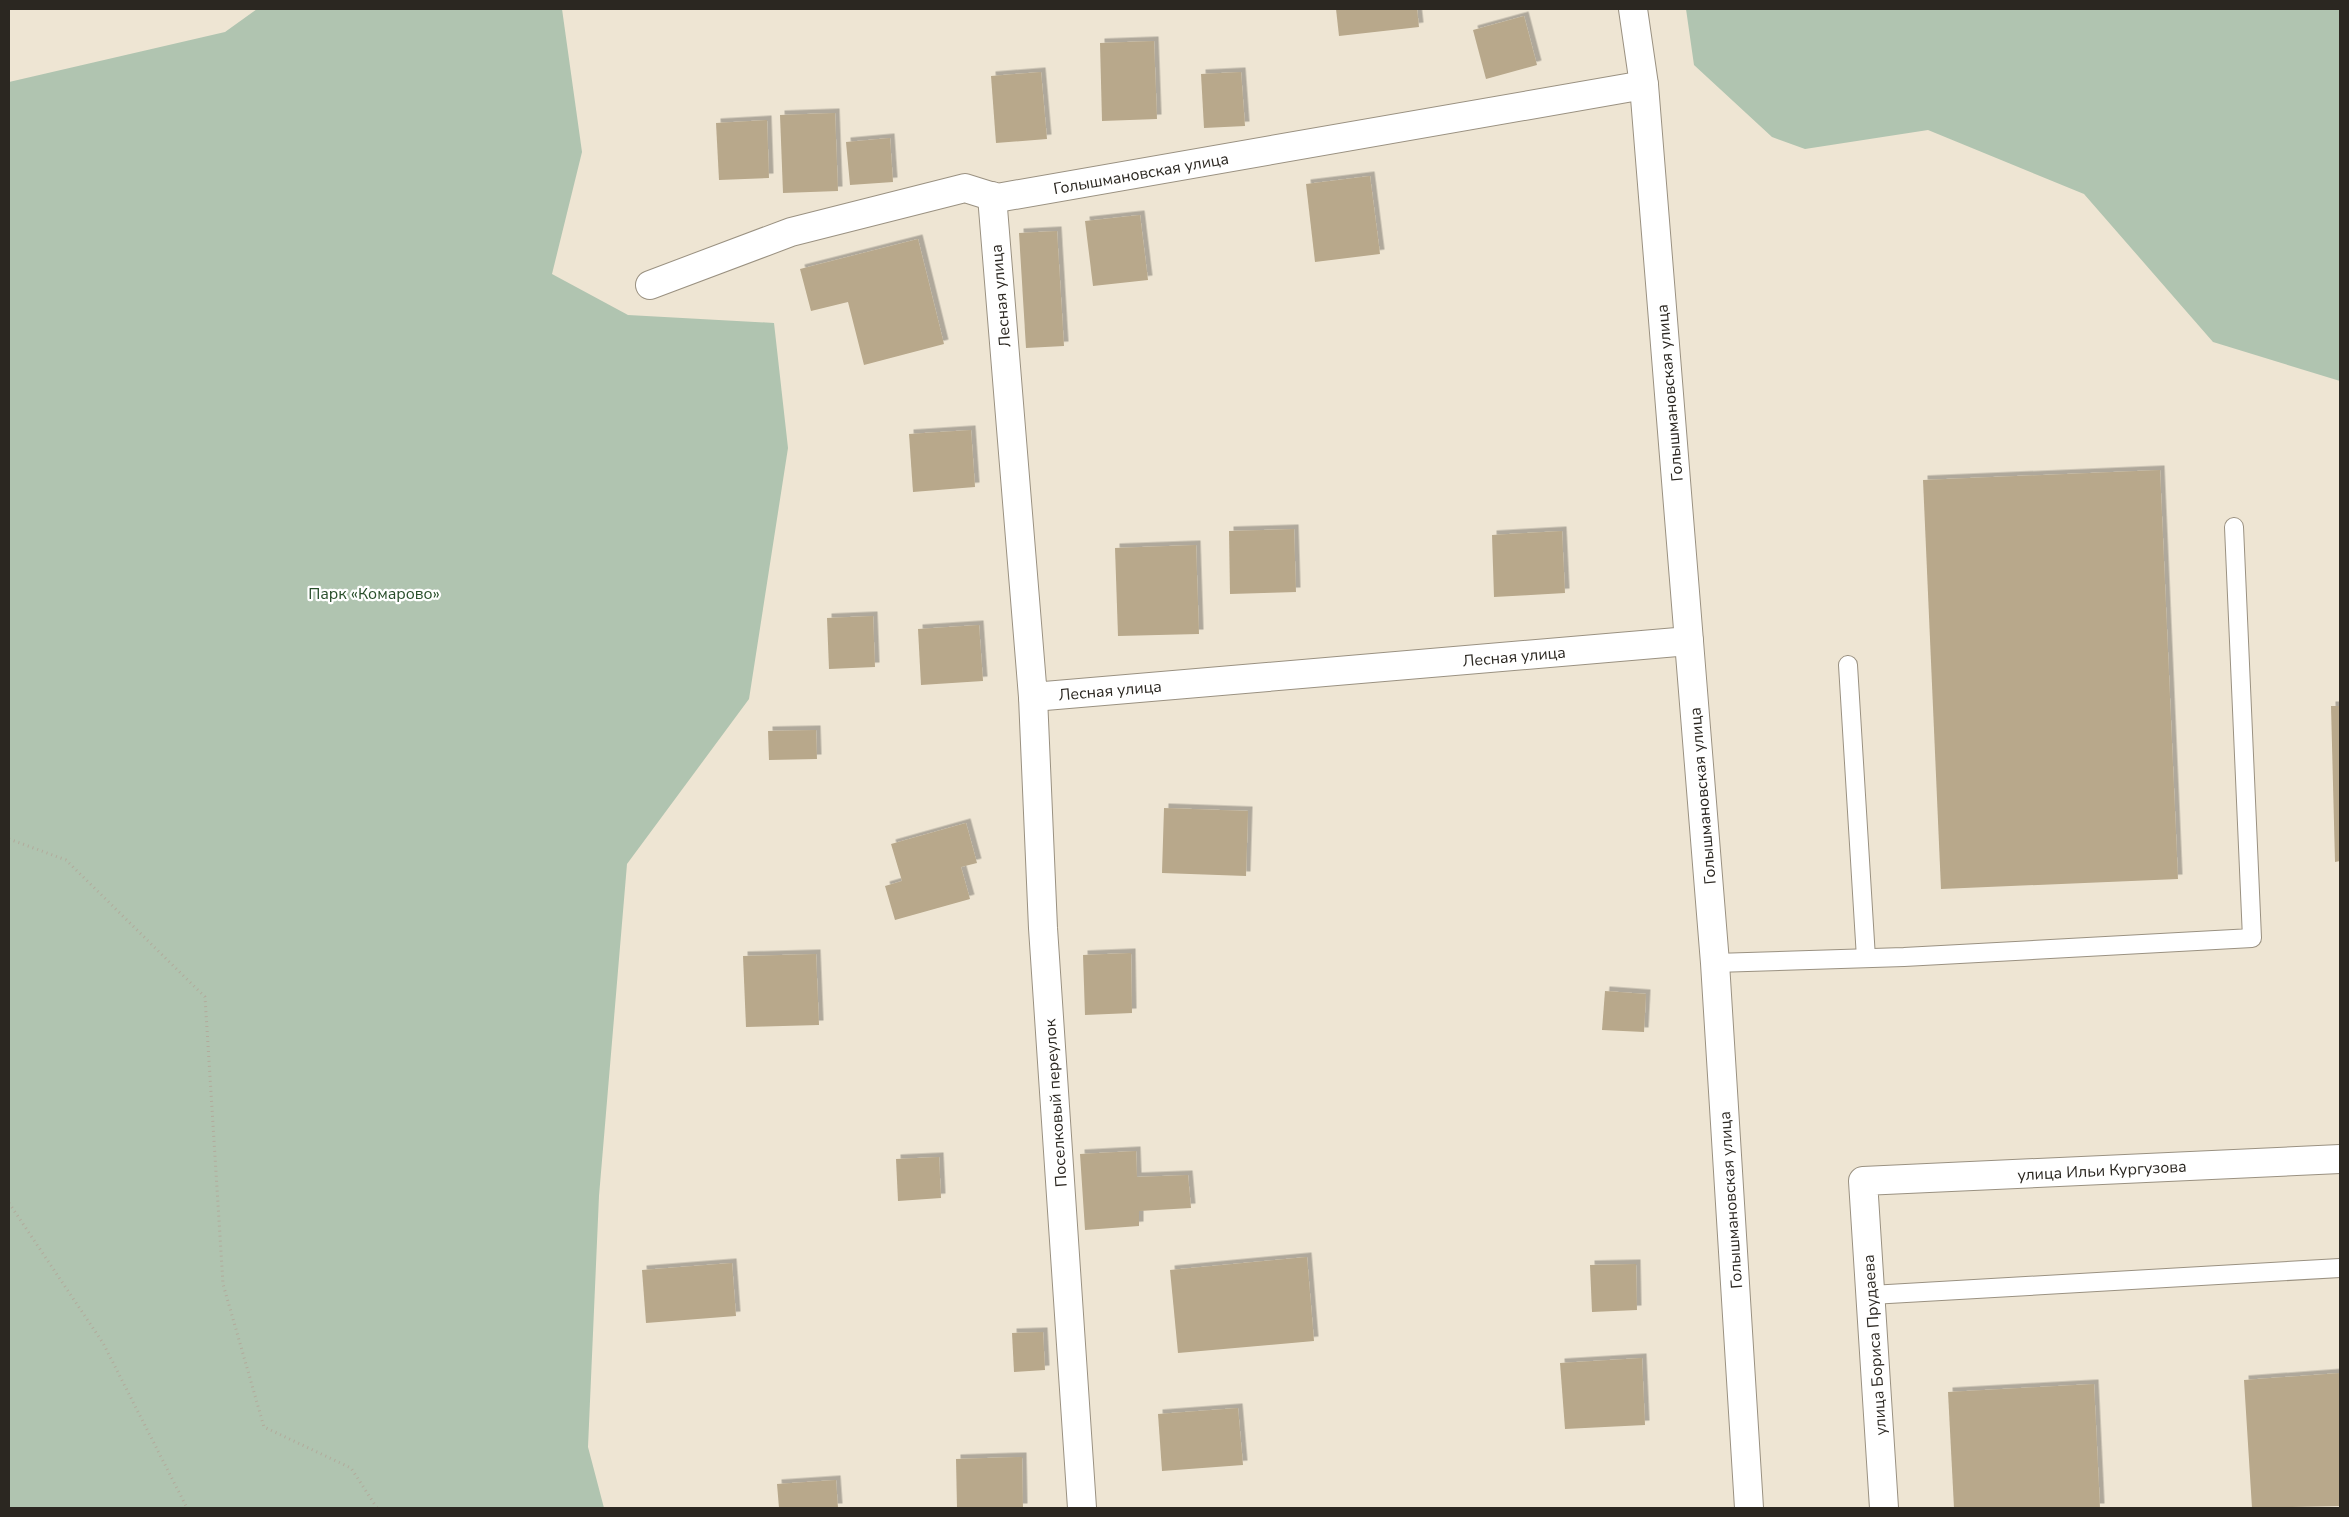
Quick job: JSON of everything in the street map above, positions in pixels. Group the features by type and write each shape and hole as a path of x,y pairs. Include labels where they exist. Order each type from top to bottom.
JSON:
{"street":[{"name":"Голышмановская улица","path":"1633,9 1644,85 1715,963 1749,1508"},
{"name":"Голышмановская улица","path":"650,285 801,229 965,188 997,198 1644,85"},
{"name":"Лесная улица","path":"992,196 1033,697 1689,641"},
{"name":"Поселковый переулок","path":"1033,697 1043,928 1082,1508"},
{"name":"улица Ильи Кургузова","path":"1864,1181 2340,1158"},
{"name":"улица Бориса Прудаева","path":"1864,1181 1884,1508"}],"lane":[{"path":"1715,963 1866,958 2252,938 2234,527"},
{"path":"1848,665 1866,958"},
{"path":"1871,1295 2340,1268"}],"path":[{"path":"9,838 66,860 205,997 222,1284 264,1427 351,1468 376,1508"},
{"path":"9,1203 103,1343 187,1508"}],"green space":[{"name":"Парк «Комарово»","path":"257,9 562,9 582,152 552,274 628,315 774,323 788,448 749,699 627,864 599,1196 588,1447 604,1508 9,1508 9,82 225,32"},
{"path":"1686,9 2340,9 2340,381 2213,342 2084,194 1928,130 1805,149 1772,137 1694,65"}],"building":[{"path":"1336,9 1417,9 1419,27 1339,36"},
{"path":"1524,16 1537,65 1486,79 1473,30"},
{"path":"1154,41 1157,119 1102,121 1100,43"},
{"path":"1041,72 1047,139 996,143 991,76"},
{"path":"1241,72 1245,126 1204,128 1201,74"},
{"path":"835,113 838,191 783,193 780,115"},
{"path":"767,120 769,178 719,180 716,123"},
{"path":"890,138 893,182 850,185 846,142"},
{"path":"1370,176 1380,254 1315,262 1306,184"},
{"path":"1140,215 1148,280 1093,286 1085,221"},
{"path":"1057,231 1064,346 1026,348 1019,233"},
{"path":"918,239 944,344 864,365 848,302 811,311 800,269"},
{"path":"971,430 975,487 913,492 909,434"},
{"path":"2160,470 2178,879 1941,889 1923,480"},
{"path":"1294,529 1296,592 1230,594 1229,531"},
{"path":"1562,531 1565,593 1494,597 1492,535"},
{"path":"1196,545 1199,634 1118,636 1115,548"},
{"path":"873,616 875,667 829,669 827,618"},
{"path":"979,625 983,681 921,685 918,629"},
{"path":"2331,706 2340,706 2340,861 2335,862"},
{"path":"816,730 817,759 769,760 768,731"},
{"path":"1164,808 1248,811 1246,876 1162,873"},
{"path":"966,823 977,863 961,867 970,899 895,920 885,886 902,881 891,844"},
{"path":"1131,953 1132,1013 1085,1015 1083,955"},
{"path":"816,954 819,1025 746,1027 743,956"},
{"path":"1605,991 1646,994 1644,1032 1602,1030"},
{"path":"1136,1151 1137,1177 1188,1175 1191,1208 1139,1211 1139,1226 1085,1230 1080,1154"},
{"path":"939,1157 941,1198 898,1201 896,1159"},
{"path":"1307,1257 1314,1341 1178,1353 1170,1270"},
{"path":"732,1263 736,1316 646,1323 642,1270"},
{"path":"1636,1264 1637,1310 1592,1312 1590,1265"},
{"path":"1043,1332 1045,1370 1014,1372 1012,1333"},
{"path":"1642,1358 1645,1425 1565,1429 1560,1363"},
{"path":"2340,1373 2340,1506 2252,1508 2244,1380"},
{"path":"2094,1384 2100,1508 1954,1508 1948,1392"},
{"path":"1238,1408 1243,1465 1162,1471 1158,1414"},
{"path":"1022,1457 1023,1508 957,1508 956,1459"},
{"path":"836,1480 838,1508 779,1508 777,1484"}]}
